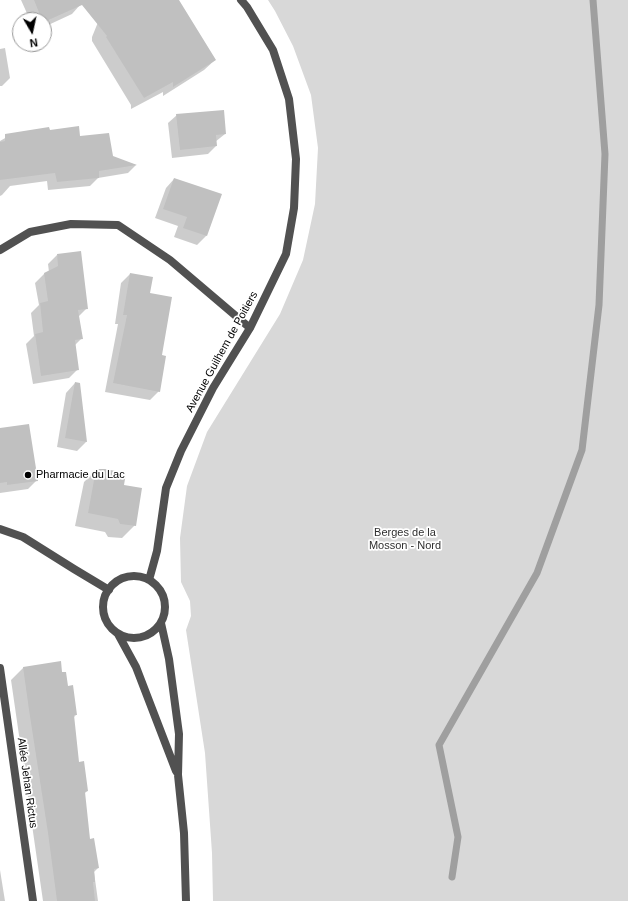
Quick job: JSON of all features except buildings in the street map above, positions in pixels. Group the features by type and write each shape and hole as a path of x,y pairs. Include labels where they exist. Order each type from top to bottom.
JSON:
{"street":[{"name":"Avenue Guilhem de Poitiers","path":"150,580 157,551 166,488 181,451 213,388 250,328 286,254 294,208 296,159 289,99 273,50 247,7 241,0"},
{"path":"0,250 30,232 71,224 118,225 170,260 250,328"},
{"path":"0,529 23,537 74,570 109,590"},
{"path":"132,576 150,580 158,586 163,594 166,604 165,614 161,623 155,631 147,636 127,638 118,634 112,629 104,615 104,602 109,590 115,583 123,578 132,576"},
{"path":"161,623 169,659 179,734 178,775 184,832 186,901"},
{"path":"118,634 136,667 178,775"},
{"name":"Allée Jehan Rictus","path":"0,668 33,901"}],"green space":[{"name":"Berges de la Mosson - Nord","path":"268,0 628,0 628,901 213,901 212,853 205,753 186,630 191,616 190,601 181,582 180,538 187,486 207,432 280,314 303,260 315,204 318,148 311,95 293,46"}],"waterway":[{"path":"452,877 458,837 439,745 537,573 582,450 599,305 605,154 593,0"}],"place":[{"name":"Pharmacie du Lac","path":"28,475"}]}
